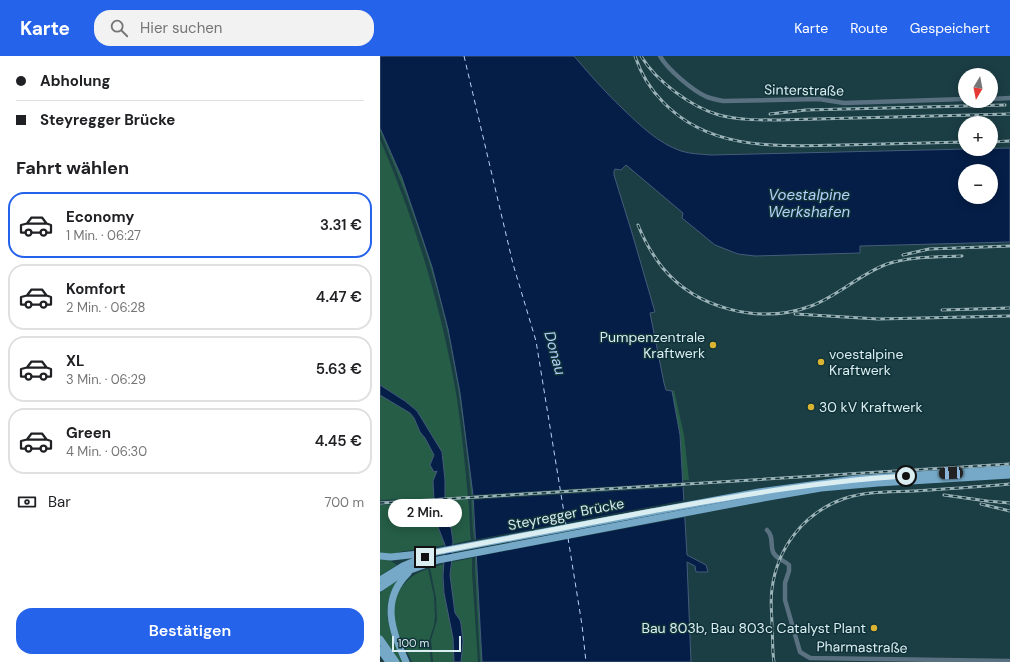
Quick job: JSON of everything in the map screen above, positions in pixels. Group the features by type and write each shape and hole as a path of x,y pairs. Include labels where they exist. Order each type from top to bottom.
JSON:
{"main road":[{"path":"725,501 766,491 849,480 1010,469"},
{"path":"725,501 838,486 1010,475"},
{"name":"Steyregger Brücke","path":"414,561 436,552 725,501"},
{"name":"Steyregger Brücke","path":"414,561 438,560 725,501"},
{"path":"380,556 414,561"},
{"path":"380,580 414,561"},
{"path":"380,588 402,573 414,561"},
{"path":"406,662 391,625 389,605 391,596 397,584 414,561"},
{"path":"380,639 396,662"},
{"path":"380,650 389,662"}],"street":[{"name":"Sinterstraße","path":"660,56 673,72 698,92 713,99 723,101 819,98 844,102 958,99"},
{"path":"998,99 1010,98"},
{"name":"Pharmastraße","path":"767,530 772,538 772,550 774,554 789,565 789,571 785,584 785,600 800,652 803,655 810,658 909,661 1010,661"}],"green space":[{"path":"380,128 402,178 418,222 432,267 448,329 466,430 473,495 474,540 471,494 464,432 459,395 446,327 438,294 418,228 380,132"},
{"path":"380,139 416,234 436,299 451,365 465,461 471,540 453,544 451,528 445,523 445,480 442,452 417,411 405,401 380,385"},
{"path":"674,390 684,435 689,480 683,480 680,435 672,391"},
{"path":"380,395 410,413 434,455 430,465 437,471 433,481 435,509 439,531 445,545 399,552 396,554 380,554 380,505 411,503 411,499 380,500"},
{"path":"476,557 482,662 480,662"},
{"path":"472,558 478,662 461,662 463,642 461,624 455,613 450,575 452,562"},
{"path":"380,559 389,560 397,565 380,576"},
{"path":"444,564 442,579 453,634 454,662 433,662 431,640 437,620 436,598 430,568"},
{"path":"428,569 434,596 435,617 429,641 431,662 412,662 396,627 394,613 395,604 397,596 406,582 419,572"},
{"path":"398,581 390,595 387,612 390,630 404,662 400,662 380,636 380,593 394,582"}],"water":[{"path":"380,56 574,56 611,97 643,128 657,139 684,152 711,155 958,149 958,156 998,156 998,148 1010,148 1010,242 860,246 860,253 755,256 738,254 715,245 682,218 683,213 626,165 621,170 615,169 614,175 655,312 650,313 664,383 666,390 672,391 680,435 687,555 706,565 708,572 696,572 695,566 687,562 691,662 482,662 473,495 460,393 448,329 432,267 402,178 380,128"},
{"path":"380,385 405,401 417,411 442,452 445,480 445,523 451,528 453,541 450,575 455,613 460,620 463,642 461,662 454,662 453,638 444,593 443,576 445,545 435,519 433,481 437,471 434,472 430,465 434,455 420,432 414,418 410,413 380,395"}],"pier":[{"path":"685,482 685,486 683,487 471,500 471,495"},
{"path":"686,500 687,517 474,557 473,540"}],"ferry route":[{"path":"464,56 513,264 536,341 566,525"},
{"path":"568,538 582,625 586,662"}],"railway":[{"path":"635,56 646,81 663,102 682,118 703,130 724,138 747,143 795,146 958,142"},
{"path":"641,56 656,75 675,92 708,111 733,118 778,120 1010,114"},
{"path":"770,114 806,110 1005,105"},
{"path":"998,142 1010,141"},
{"path":"638,225 655,257 676,282 692,293 711,303 750,313 771,314 791,312 811,306 830,297 877,268 896,261 924,257 962,256"},
{"path":"903,255 929,249 1010,246"},
{"path":"942,310 1010,308"},
{"path":"795,314 878,319 1010,316"},
{"path":"380,503 1010,464"},
{"path":"774,662 771,598 775,574 786,546 795,534 816,513 829,505 851,496 878,492 1010,484"},
{"path":"944,495 1010,503"},
{"path":"981,504 1010,511"}],"place":[{"name":"Pumpenzentrale Kraftwerk","path":"713,345"},
{"name":"voestalpine Kraftwerk","path":"821,362"},
{"name":"30 kV Kraftwerk","path":"811,407"},
{"name":"Bau 803b, Bau 803c Catalyst Plant","path":"874,628"}],"route":[{"path":"425,557 436,552 506,538 759,492 855,479 906,476"}],"water label":[{"name":"Voestalpine Werkshafen","path":"809,204"},
{"name":"Donau","path":"555,353"}]}
